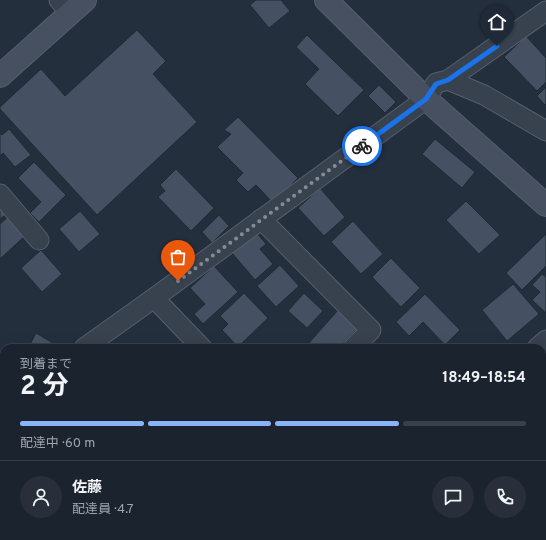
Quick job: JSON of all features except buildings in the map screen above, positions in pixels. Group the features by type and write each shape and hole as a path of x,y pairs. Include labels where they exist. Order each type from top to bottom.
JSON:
{"street":[{"path":"326,0 426,99 546,205"},
{"path":"0,76 71,4"},
{"path":"90,344 426,99 436,84 448,80 546,11"},
{"path":"448,80 484,95 546,131"},
{"path":"0,194 39,240"},
{"path":"261,220 371,330 357,344"},
{"path":"154,298 198,344"}],"way so far":[{"path":"178,281 362,146"}],"route":[{"path":"362,146 426,99 436,84 448,80 497,46"}]}
